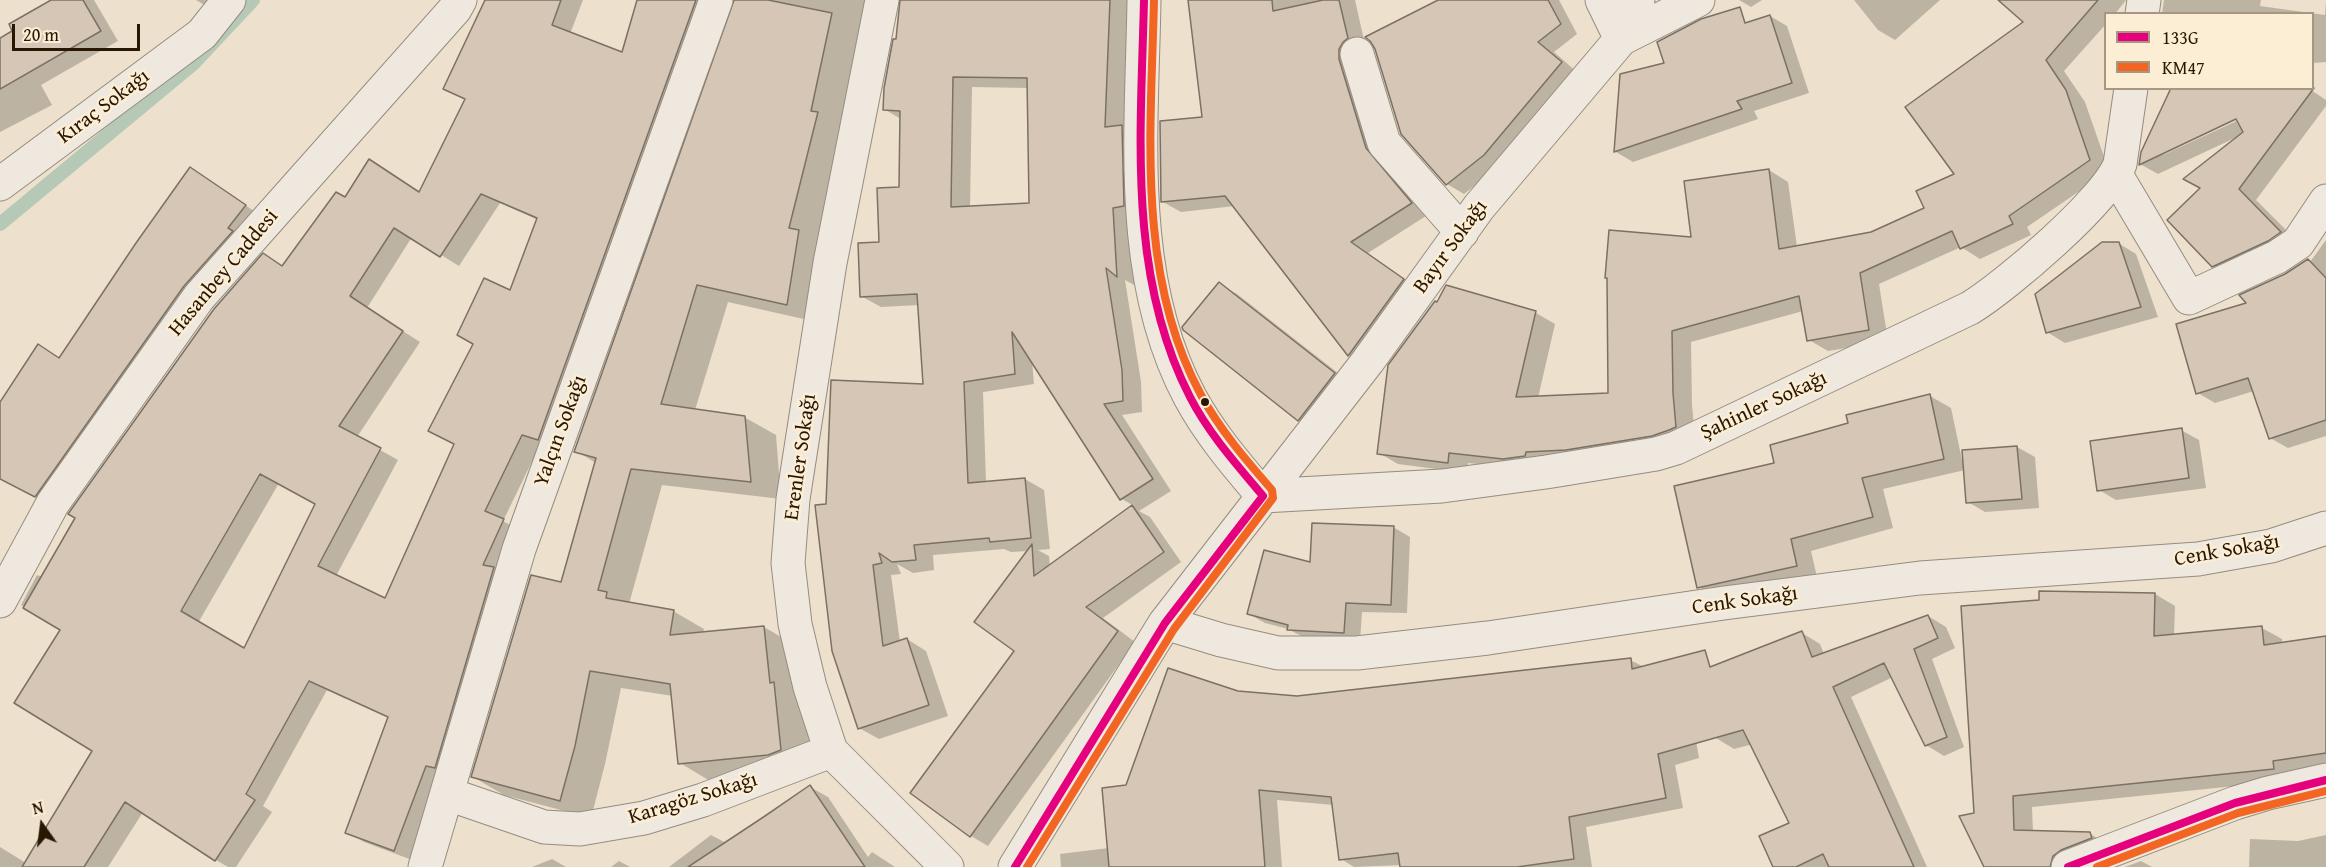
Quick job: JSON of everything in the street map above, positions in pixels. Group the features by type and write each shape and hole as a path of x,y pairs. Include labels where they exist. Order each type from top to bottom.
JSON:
{"street":[{"name":"Kıraç Sokağı","path":"0,184 202,34 229,0"},
{"name":"Hasanbey Caddesi","path":"0,601 53,503 199,297 447,18 460,0"},
{"name":"Yalçın Sokağı","path":"425,867 519,549 716,0"},
{"name":"Erenler Sokağı","path":"882,0 830,263 793,499 788,563 795,624 810,687 831,751 947,867"},
{"path":"1144,0 1141,182 1152,294 1165,336 1189,396 1216,440 1263,496"},
{"path":"1602,0 1621,39 1698,0"},
{"name":"Bayır Sokağı","path":"1015,867 1164,623 1368,361 1479,207 1621,39 1638,0"},
{"path":"1357,54 1384,143 1462,231"},
{"name":"Şahinler Sokağı","path":"1263,496 1442,486 1656,454 1676,448 1970,308 1989,296 2056,238 2116,175 2120,165 2131,90"},
{"path":"2116,175 2189,298 2277,257 2298,243 2326,201"},
{"name":"Cenk Sokağı","path":"1164,623 1221,640 1278,653 1357,653 1488,638 1724,603 1920,578 2198,559 2271,546 2326,528"},
{"name":"Karagöz Sokağı","path":"448,794 544,827 580,829 644,818 703,800 831,751"},
{"path":"2068,867 2235,803 2326,780"}],"building":[{"path":"51,0 83,0 101,31 0,89 0,38 12,31 9,24"},
{"path":"485,0 561,0 552,25 622,52 637,0 696,0 538,440 522,435 485,511 504,519 483,565 494,567 435,768 426,766 394,851 345,833 388,717 309,681 246,794 255,800 215,861 125,802 84,867 22,867 92,751 14,703 60,630 23,608 75,518 68,514 214,309 263,253 282,266 336,192 345,197 369,159 419,192 465,99 443,89","holes":["481,194 537,218 510,290 484,278 457,335 473,344 428,431 454,444 385,598 318,566 381,448 339,426 403,331 350,296 394,228 440,257","260,474 315,504 244,648 181,611"]},
{"path":"734,0 768,0 832,13 811,111 818,112 789,228 799,230 787,305 697,285 661,404 745,416 751,482 631,469 598,590 607,592 606,598 674,610 670,635 764,626 770,683 774,682 781,750 768,755 678,764 670,684 590,671 575,746 560,801 471,777 531,575 561,582 596,458 574,452"},
{"path":"900,0 1110,0 1105,127 1122,125 1124,206 1113,208 1117,277 1106,268 1122,370 1123,401 1104,404 1153,479 1120,500 1012,332 1015,374 964,382 968,483 1025,478 1031,538 990,542 989,538 914,545 916,560 892,562 879,553 882,563 873,565 883,646 907,638 929,705 858,729 832,651 815,505 826,504 831,380 923,384 917,294 860,297 858,243 879,242 877,188 899,187 900,111 883,110 884,88 893,39 896,39","holes":["953,77 1027,78 1029,203 951,207"]},
{"path":"1188,0 1272,0 1273,11 1323,0 1339,0 1348,38 1339,49 1339,59 1366,148 1412,203 1351,242 1404,279 1348,356 1225,196 1161,202 1160,121 1202,117"},
{"path":"1438,0 1548,0 1561,24 1538,42 1562,62 1484,155 1446,185 1401,134 1375,49 1365,37"},
{"path":"1998,0 2098,0 2046,60 2066,90 2090,160 2009,216 2013,224 1960,249 1952,231 1860,273 1869,330 1807,341 1799,296 1672,331 1676,427 1669,430 1652,436 1566,450 1526,452 1525,456 1503,459 1449,453 1448,463 1377,454 1388,365 1435,301 1437,302 1446,285 1536,311 1516,397 1608,393 1607,278 1605,278 1609,230 1691,237 1684,181 1769,169 1779,249 1871,232 1924,208 1916,191 1954,174 1905,107 2023,22"},
{"path":"1740,7 1745,23 1770,15 1792,83 1737,101 1742,109 1614,152 1620,74 1664,63 1657,42 1701,19"},
{"path":"2170,90 2313,90 2239,189 2281,232 2268,241 2212,267 2167,220 2200,188 2183,179 2243,132 2236,119 2139,165 2141,152"},
{"path":"190,167 246,205 228,228 233,231 184,286 35,497 0,479 0,402 38,344 59,358"},
{"path":"2102,242 2119,242 2141,307 2046,333 2035,294"},
{"path":"2308,259 2326,278 2326,420 2269,439 2248,378 2196,394 2176,324 2246,303 2239,295 2285,274"},
{"path":"1219,282 1335,373 1298,421 1183,330 1182,327"},
{"path":"1930,394 1944,459 1862,478 1873,517 1791,539 1797,566 1697,588 1674,486 1774,463 1770,445 1848,423 1846,415"},
{"path":"2182,428 2189,478 2097,491 2090,441"},
{"path":"2017,446 2022,499 1966,503 1962,450"},
{"path":"1132,505 1164,552 1086,607 1118,631 970,837 910,793 1014,651 974,622 1032,544 1034,576"},
{"path":"1312,523 1394,526 1391,605 1346,603 1344,633 1287,630 1288,625 1247,614 1264,550 1310,562"},
{"path":"2039,591 2155,593 2154,636 2262,626 2264,645 2326,636 2326,753 2273,761 2274,769 2013,796 2014,830 2090,832 2092,838 2061,850 2053,856 2050,867 1984,867 1959,816 1974,813 1961,606 2039,600"},
{"path":"1928,615 1938,638 1914,649 1947,737 1925,746 1884,663 1833,687 1914,867 1829,867 1823,854 1796,867 1773,867 1759,836 1789,823 1743,730 1658,754 1666,798 1569,817 1574,859 1517,867 1400,867 1398,853 1339,860 1331,797 1259,790 1265,867 1109,867 1102,788 1126,785 1168,668 1238,691 1297,696 1631,658 1632,669 1705,650 1710,667 1802,631 1812,657"},
{"path":"810,785 865,867 688,867 765,816"}],"waterway":[{"path":"0,224 194,63 253,0"}],"transit line":[{"name":"133G","path":"1144,0 1141,101 1142,203 1147,253 1156,302 1170,350 1190,397 1233,461 1263,496"},
{"name":"KM47","path":"1027,867 1174,629 1273,498 1272,490 1225,433 1208,408 1180,349 1166,301 1157,252 1152,202 1150,151 1154,0"},
{"name":"133G","path":"1015,867 1165,623 1263,496"},
{"name":"133G","path":"2068,867 2235,803 2326,780"},
{"name":"KM47","path":"2097,867 2238,813 2326,791"}]}
